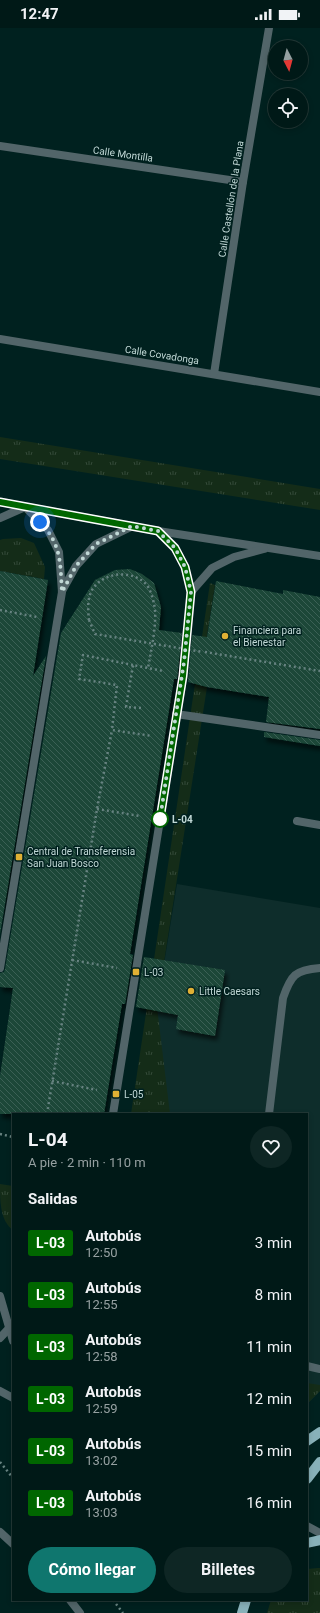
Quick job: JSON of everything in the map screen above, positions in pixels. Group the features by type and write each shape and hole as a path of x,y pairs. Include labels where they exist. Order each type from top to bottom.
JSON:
{"main road":[{"path":"308,1440 320,1432"},
{"path":"308,1477 320,1462"},
{"path":"308,1543 320,1540"},
{"path":"242,1613 246,1601"}],"street":[{"name":"Calle Castellón de la Plana","path":"214,374 270,28"},
{"name":"Calle Montilla","path":"0,146 244,182"},
{"name":"Calle Covadonga","path":"0,339 320,392"},
{"path":"0,502 158,531 320,556"},
{"path":"0,518 25,507"},
{"path":"0,968 62,592 59,552 48,530 25,507"},
{"path":"62,592 76,566 96,544 132,526"},
{"path":"113,1113 183,676 191,592 185,567 175,548 158,531"},
{"path":"191,592 212,568 234,557 268,548"},
{"path":"176,714 320,735"},
{"path":"296,821 320,825"},
{"path":"269,1113 283,998 289,980 304,969 320,968"},
{"path":"0,1296 11,1326 0,1338"},
{"path":"308,1366 320,1369"},
{"path":"0,1391 12,1397"},
{"path":"308,1527 320,1533"},
{"path":"0,1532 12,1543"},
{"path":"71,1601 80,1613"}],"path":[{"path":"148,668 151,646 152,639 154,625 154,605 147,584 132,576 116,574 104,579 92,590 88,607 89,620 95,634 145,642 153,643 320,671"},
{"path":"0,610 40,618"},
{"path":"47,1113 97,809 112,730 117,685 79,679 83,655 163,671 162,678"},
{"path":"133,665 126,707 140,708"},
{"path":"112,730 152,737 153,729"},
{"path":"97,809 160,819"},
{"path":"72,960 136,972"},
{"path":"52,1081 116,1094"},
{"path":"0,1134 12,1136"},
{"path":"0,1462 12,1477"},
{"path":"114,1601 123,1613"}],"shaded area":[{"path":"177,884 320,908 320,1391 308,1403 308,1113 162,1113 157,1007"}],"green space":[{"path":"0,437 320,489 320,510 0,459"},
{"path":"21,538 34,543 45,567 44,579 0,571 0,540"},
{"path":"210,583 215,585 199,685 207,687 157,1007 170,1113 131,1113"},
{"path":"0,1184 12,1186 12,1229 5,1221 1,1204"},
{"path":"308,1383 320,1385 320,1391 308,1403"},
{"path":"320,1568 320,1613 267,1613 271,1601 308,1601 308,1569"}],"building":[{"path":"130,569 142,574 154,583 161,607 159,630 182,633 177,679 174,679 130,954 133,955 125,1004 122,1004 104,1113 0,1114 0,1076 13,988 0,987 0,973 4,972 5,969 61,633 95,580 115,570"},
{"path":"0,571 48,580 33,676 46,656 0,934"},
{"path":"216,581 283,594 283,590 320,597 320,729 266,722 269,697 207,687 188,682 192,635 207,637"},
{"path":"264,732 320,740 320,746 264,737"},
{"name":"Little Caesars","path":"144,957 225,970 215,1036 176,1029 178,1015 136,1007"}],"bus line":[{"name":"L-03","path":"0,502 158,531 175,548 185,567 191,592 183,676 160,819"}],"place":[{"name":"Financiera para el Bienestar","path":"225,636"},
{"name":"L-04","path":"160,819"},
{"name":"Central de Transferensia San Juan Bosco","path":"19,857"},
{"name":"L-03","path":"136,972"},
{"name":"Little Caesars","path":"191,991"},
{"name":"L-05","path":"116,1094"}],"route":[{"path":"40,522 48,530 59,552 62,592 76,566 96,544 132,526 158,531 175,548 185,567 191,592 183,676 160,819"}]}
